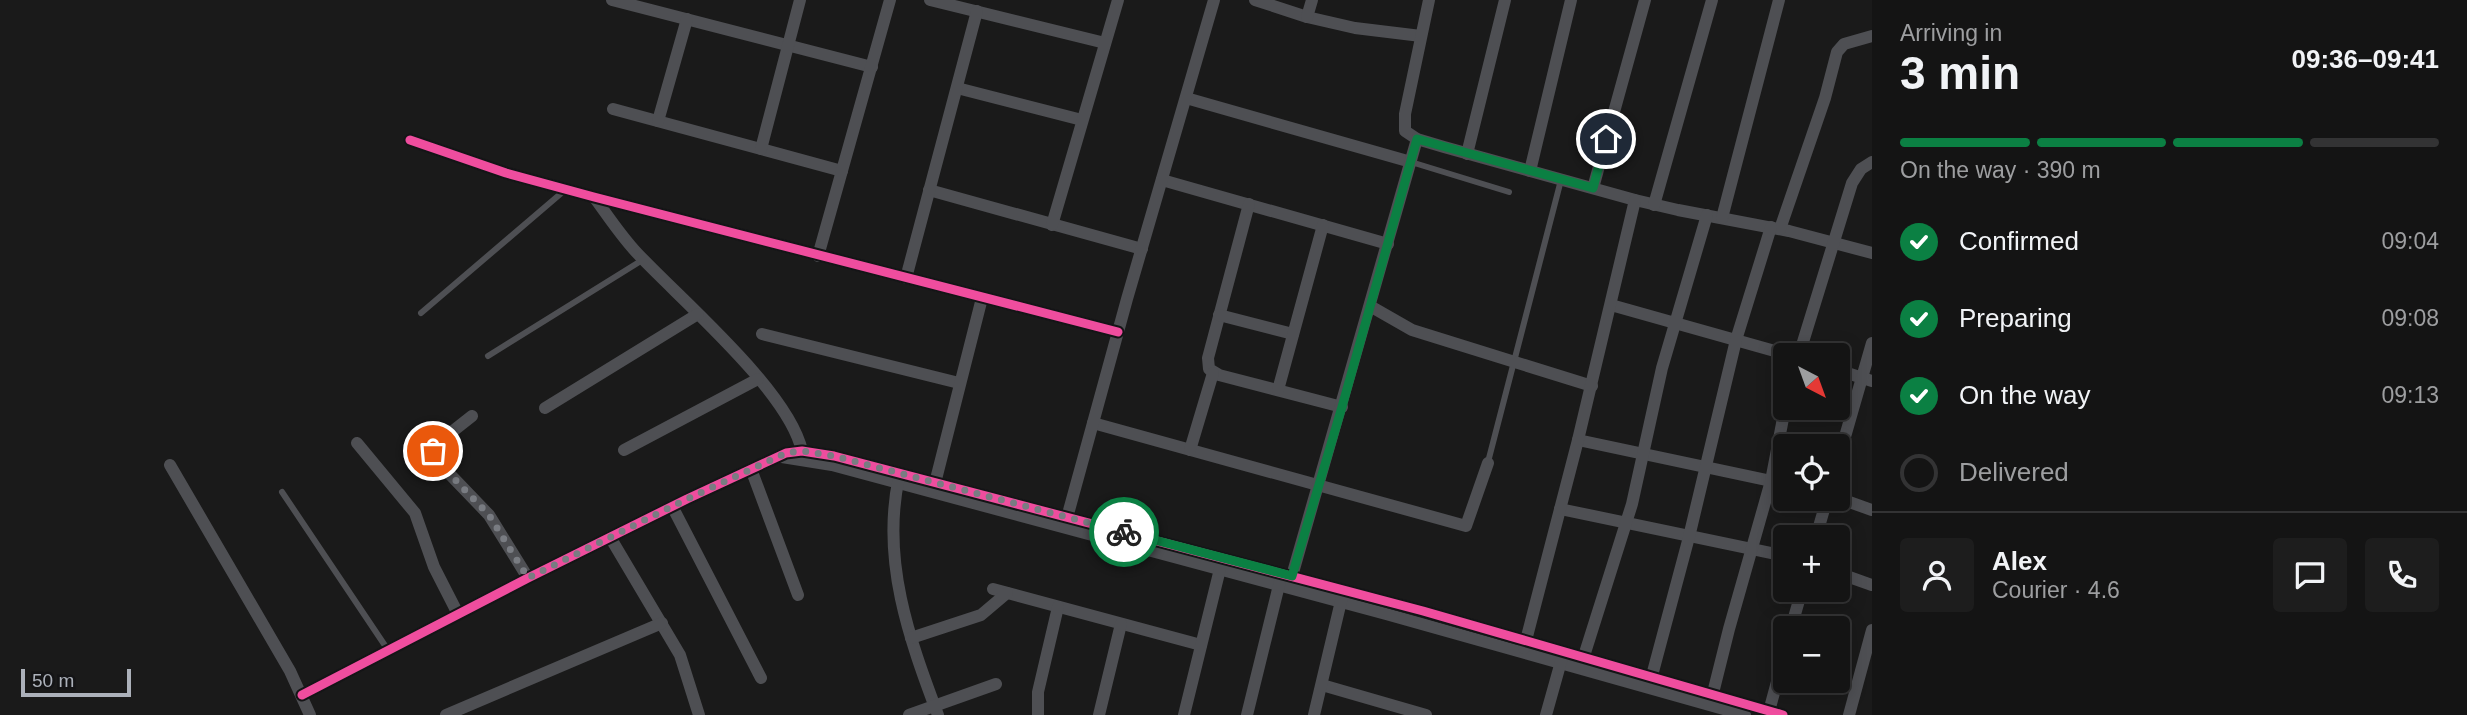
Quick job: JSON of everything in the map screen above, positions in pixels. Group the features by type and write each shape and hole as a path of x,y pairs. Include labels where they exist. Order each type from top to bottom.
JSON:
{"street":[{"path":"612,0 872,67"},
{"path":"761,149 800,0"},
{"path":"818,256 890,0"},
{"path":"930,0 1105,43"},
{"path":"1052,225 1118,0"},
{"path":"1065,523 1214,0"},
{"path":"1255,0 1355,29 1421,36"},
{"path":"1307,17 1312,0"},
{"path":"1429,0 1404,123 1405,131 1417,139 1654,205 1775,228 1872,253"},
{"path":"1467,154 1505,0"},
{"path":"1530,171 1571,0"},
{"path":"1593,188 1644,0"},
{"path":"1654,205 1712,0"},
{"path":"1722,218 1779,0"},
{"path":"906,278 977,12"},
{"path":"658,121 687,19"},
{"path":"1650,682 1689,537 1736,340 1825,98 1837,52 1844,44 1872,36"},
{"path":"957,88 1082,120"},
{"path":"1186,98 1410,162"},
{"path":"612,109 842,171"},
{"path":"1247,715 1284,578 1319,485 1417,139"},
{"path":"410,140 506,173 594,197 1118,332"},
{"path":"1803,343 1855,176 1872,162"},
{"path":"1162,180 1388,244"},
{"path":"929,190 1142,248"},
{"path":"594,197 626,241 758,379 792,424 802,451"},
{"path":"1525,647 1592,386 1635,200"},
{"path":"1249,204 1208,358 1209,369 1213,373 1342,407"},
{"path":"1584,656 1626,523 1659,380 1707,215"},
{"path":"1278,390 1322,225"},
{"path":"933,488 982,298"},
{"path":"1611,305 1773,350"},
{"path":"1370,306 1412,330 1592,386"},
{"path":"545,408 698,314"},
{"path":"1219,315 1293,334"},
{"path":"762,334 959,383"},
{"path":"1847,434 1866,379 1872,343"},
{"path":"1190,450 1213,373"},
{"path":"624,450 758,379"},
{"path":"472,416 439,442 433,451 440,464 489,515 528,578"},
{"path":"1713,693 1771,481 1783,420"},
{"path":"1093,423 1466,526 1488,463"},
{"path":"1578,440 1771,481"},
{"path":"357,443 415,513 435,567 458,614"},
{"path":"302,695 672,506 780,456 802,451 834,456 933,488 1284,578 1650,682 1713,693 1769,713 1783,715"},
{"path":"780,456 899,478"},
{"path":"170,465 280,654 310,715"},
{"path":"751,469 798,594"},
{"path":"899,478 893,521 898,587 911,638 937,710"},
{"path":"1850,502 1872,510"},
{"path":"672,506 761,678"},
{"path":"1560,509 1773,554"},
{"path":"1065,523 1220,569 1284,578"},
{"path":"610,537 680,654 699,715"},
{"path":"1184,715 1220,569"},
{"path":"1850,577 1872,584"},
{"path":"911,638 981,615 1000,591 1201,645"},
{"path":"1314,715 1342,596"},
{"path":"1038,715 1038,692 1058,607"},
{"path":"446,715 662,623"},
{"path":"1103,714 1121,624"},
{"path":"1849,715 1868,656 1872,630"},
{"path":"1562,657 1584,656 1745,715"},
{"path":"1546,715 1562,657"},
{"path":"909,715 937,710 996,684"},
{"path":"1321,685 1403,712 1426,715"},
{"path":"1769,713 1774,693"}],"lane":[{"path":"1410,162 1509,192"},
{"path":"1488,463 1561,180"},
{"path":"421,313 566,189"},
{"path":"488,355 643,259"},
{"path":"282,492 388,650"}],"cycle path":[{"path":"410,140 506,173 594,197 1118,332"},
{"path":"302,695 687,499 786,453 802,451 834,456 1423,611 1783,715"}],"way so far":[{"path":"433,451 440,464 489,515 528,578 768,461 786,453 802,451 834,456 1124,532"}],"route":[{"path":"1124,532 1292,576 1417,139 1593,188 1606,139"}]}
